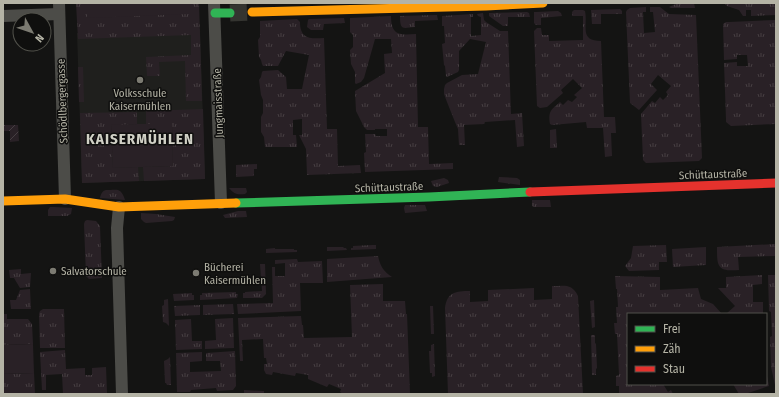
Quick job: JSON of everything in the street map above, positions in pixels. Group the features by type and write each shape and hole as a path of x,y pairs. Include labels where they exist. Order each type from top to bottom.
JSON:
{"street":[{"path":"252,12 544,3"},
{"path":"214,8 230,13"},
{"name":"Jungmaisstraße","path":"214,8 221,203"},
{"path":"3,16 59,9"},
{"name":"Schödlbergergasse","path":"59,9 65,200"},
{"name":"Schüttaustraße","path":"3,201 54,199 118,207 776,184"},
{"path":"118,207 117,228 122,394"}],"shaded area":[{"path":"200,29 205,179 82,183 77,33"}],"green space":[{"path":"76,3 199,3 202,101 186,101 185,61 159,62 160,76 147,76 146,57 191,55 191,35 78,39"},
{"path":"87,3 187,3 187,14 87,18"},
{"path":"678,3 694,3 695,8 669,7"},
{"path":"724,3 776,3 776,15 751,16 751,10 746,10 746,16 743,16 739,10 727,6"},
{"path":"646,7 646,12 643,12 644,33 655,32 653,12 650,12 650,7 660,7 669,14 696,15 702,158 699,161 646,163 643,160 641,114 652,101 655,103 660,97 663,100 668,95 666,92 671,86 658,75 651,84 657,90 639,110 630,103 626,12 630,8"},
{"path":"620,9 622,14 601,14 601,24 592,24 591,10"},
{"path":"574,10 585,11 587,35 594,40 601,41 604,117 615,117 616,133 611,133 612,156 605,157 603,128 587,128 586,122 550,124 549,116 552,109 560,102 563,105 568,100 572,102 577,97 574,95 582,88 573,79 561,90 563,93 547,107 540,108 537,106 534,31 537,28 541,28 542,35 549,35 549,41 583,40 583,16 572,16 572,12"},
{"path":"558,11 562,16 541,18 541,25 536,25 534,23 534,12"},
{"path":"483,13 484,20 486,22 500,31 508,31 511,114 522,113 524,146 517,147 515,120 464,125 465,145 459,145 458,129 444,94 445,85 462,75 478,74 486,42 470,39 459,51 458,72 447,77 442,44 445,43 442,16 473,14 473,17 471,17 471,36 481,35 481,17 477,14"},
{"path":"489,13 529,13 530,17 508,17 508,26 503,26 489,16"},
{"path":"437,15 438,20 415,21 415,27 403,28 401,24 400,16"},
{"path":"391,16 391,23 395,31 401,34 416,34 418,127 428,127 429,164 453,163 453,169 365,172 365,134 387,136 387,129 367,130 364,127 356,111 355,91 385,73 384,54 392,53 391,39 375,39 364,78 361,82 356,84 355,72 351,64 350,50 353,47 353,35 350,32 350,18"},
{"path":"344,18 345,23 324,24 323,30 311,30 307,27 309,19"},
{"path":"297,19 300,22 300,28 304,35 310,38 324,38 327,129 337,129 338,166 360,165 361,173 307,175 306,149 299,135 302,135 302,119 293,120 293,135 296,135 297,147 265,147 264,137 261,132 263,100 259,80 262,72 278,70 286,77 287,89 302,89 309,55 286,51 278,66 263,66 259,57 258,40 260,37 260,21"},
{"path":"776,20 776,124 731,126 726,122 724,63 737,62 737,66 748,66 747,55 737,55 737,59 724,60 723,24 726,22"},
{"path":"78,67 83,67 84,102 79,102"},
{"path":"203,109 205,179 144,181 143,167 173,166 172,124 146,124 146,111"},
{"path":"137,112 137,124 111,126 113,168 138,167 139,181 82,183 80,113"},
{"path":"172,124 173,166 113,168 111,125"},
{"path":"3,125 18,125 19,141 10,142 10,131 3,131"},
{"path":"556,129 557,148 550,148 550,130"},
{"path":"257,164 257,169 254,169 254,176 236,177 236,165"},
{"path":"499,177 517,178 520,180 520,185 498,182"},
{"path":"444,178 448,180 449,183 437,187 433,186 431,181"},
{"path":"229,188 246,188 247,192 245,194 238,194 234,193"},
{"path":"106,190 120,191 125,200 100,198 102,193"},
{"path":"532,200 550,200 551,207 534,207 532,206"},
{"path":"405,205 425,205 427,211 405,213"},
{"path":"50,207 72,208 71,214 67,216 48,216 48,210"},
{"path":"238,211 246,211 247,217 225,218 223,215"},
{"path":"141,213 175,217 172,221 146,223 141,219"},
{"path":"87,220 96,221 100,226 102,278 89,279 86,276 84,224"},
{"path":"776,244 776,256 738,257 739,270 722,269 718,263 717,247"},
{"path":"376,245 376,249 351,250 353,246"},
{"path":"666,245 667,262 659,262 659,270 629,271 625,266 631,258 633,246"},
{"path":"327,247 343,247 347,250 327,251"},
{"path":"706,247 706,265 673,267 672,249"},
{"path":"266,249 294,249 297,250 297,252 266,253"},
{"path":"378,256 383,268 392,277 327,282 327,259"},
{"path":"297,259 298,262 322,261 323,283 300,283 301,311 238,314 237,304 273,303 272,267 275,267 275,276 285,276 285,263 275,264 275,260"},
{"path":"260,264 265,264 266,294 262,298 243,298 243,293 245,292 262,291"},
{"path":"21,269 21,274 31,273 30,287 20,288 14,278 10,278 9,270"},
{"path":"762,275 762,284 753,285 753,302 763,302 763,313 727,313 735,306 718,288 726,288 726,277"},
{"path":"768,275 776,275 775,385 771,367 770,337 772,336 771,312 769,311"},
{"path":"615,276 660,277 660,290 698,288 701,299 713,304 721,313 627,313 627,385 664,385 668,392 671,390 673,394 619,394 619,386 616,386 616,376 619,375 617,334 615,334 614,323 617,323 616,307 618,307"},
{"path":"383,284 383,301 405,301 407,314 410,394 343,394 340,392 341,389 329,384 327,387 308,379 308,375 296,373 295,376 273,372 272,375 266,374 264,364 267,364 266,358 264,358 263,339 242,340 243,361 240,361 238,318 301,316 304,338 352,337 350,285"},
{"path":"552,286 570,287 578,296 583,394 448,394 445,308 450,296 460,291 470,291 470,302 488,301 488,290 534,288 534,300 552,299"},
{"path":"30,289 31,309 11,309 10,300 16,300 20,290"},
{"path":"236,292 236,294 238,294 237,298 200,300 200,295 202,295 202,293"},
{"path":"192,293 192,295 194,295 194,300 174,301 173,294"},
{"path":"168,299 169,326 163,322 162,306 164,305 164,300"},
{"path":"594,300 595,327 592,328 590,301"},
{"path":"233,304 234,314 203,315 203,305"},
{"path":"200,305 200,315 175,316 174,306"},
{"path":"430,306 433,306 434,334 431,334"},
{"path":"43,309 64,309 65,348 40,348 39,314"},
{"path":"3,314 7,314 7,319 28,319 32,324 33,344 3,345"},
{"path":"233,318 234,348 205,349 205,341 216,340 215,319"},
{"path":"191,319 192,341 202,341 202,349 176,350 175,320"},
{"path":"591,335 595,335 596,375 592,375"},
{"path":"33,344 34,373 3,374 3,345"},
{"path":"434,344 435,376 432,377 432,373 430,373 429,351 431,351 431,345"},
{"path":"65,350 66,369 85,368 85,375 92,375 92,368 106,367 107,393 63,394 62,374 46,375 46,390 42,390 40,352"},
{"path":"235,351 236,386 233,390 217,391 216,388 191,390 190,392 177,392 176,353 202,352 202,361 190,362 190,372 221,371 220,361 206,361 206,353"},
{"path":"170,357 171,385 167,385 165,383 164,361"},
{"path":"34,373 35,394 3,394 3,374"},
{"path":"767,376 769,386 745,394 739,394 734,385 767,385"},
{"path":"244,390 264,391 264,394 244,394"}],"tunnel":[{"path":"230,13 252,12"}],"traffic: fast":[{"path":"215,13 230,13"},
{"path":"236,203 429,197 530,192"}],"traffic: slow":[{"path":"252,12 486,6 543,3"},
{"path":"3,201 65,199 119,207 236,203"}],"traffic: jam":[{"path":"530,192 776,183"}],"place":[{"name":"Volksschule Kaisermühlen","path":"140,80"},
{"name":"Salvatorschule","path":"53,271"},
{"name":"Bücherei Kaisermühlen","path":"196,273"}],"district":[{"name":"KAISERMÜHLEN","path":"140,139"}]}
